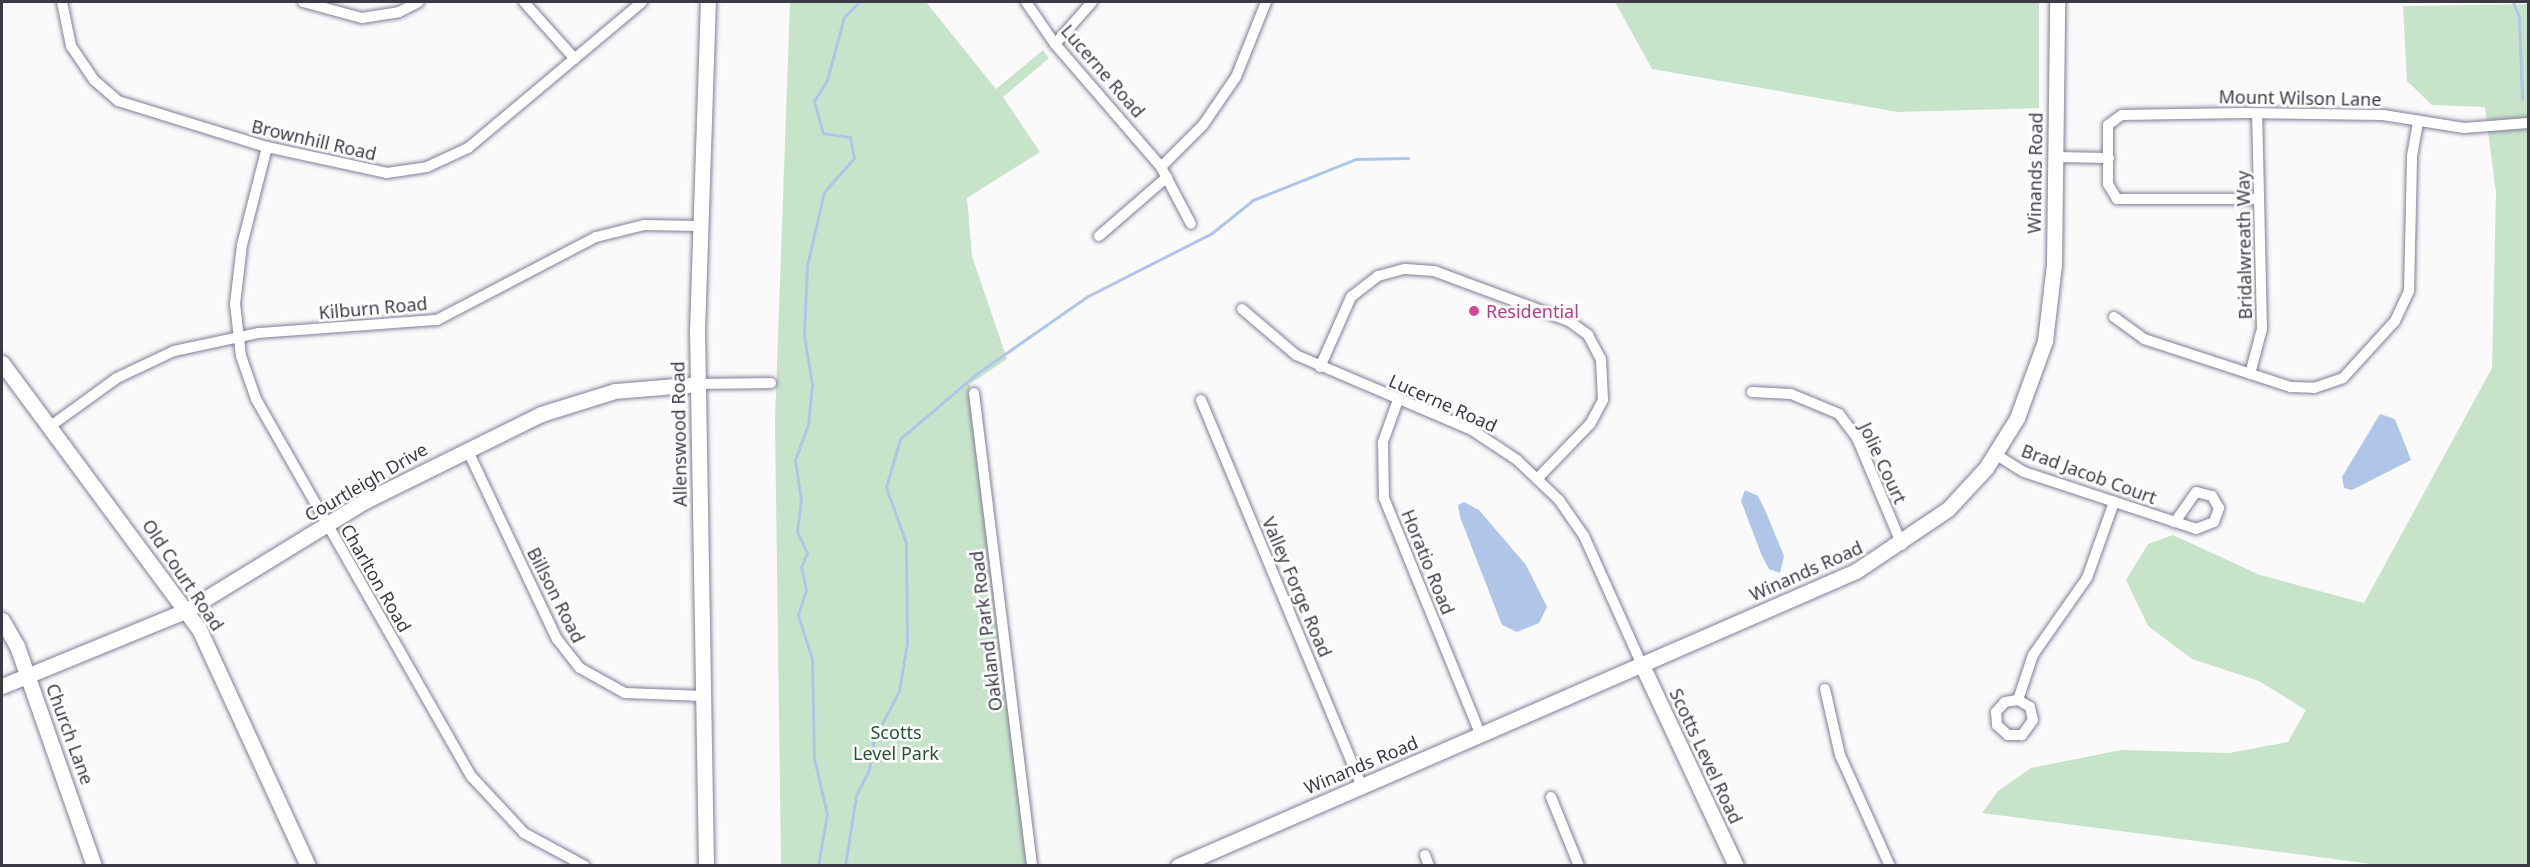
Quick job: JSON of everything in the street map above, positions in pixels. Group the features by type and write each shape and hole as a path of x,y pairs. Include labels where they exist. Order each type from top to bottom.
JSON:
{"street":[{"name":"Brownhill Road","path":"62,2 71,46 107,93 138,111 368,172 427,167 489,134 642,2"},
{"path":"303,2 362,18 399,12 419,2"},
{"path":"524,2 575,59"},
{"name":"Allenswood Road","path":"706,866 698,384 699,226 708,2"},
{"name":"Lucerne Road","path":"1026,2 1056,44 1164,172 1191,224"},
{"path":"1056,44 1092,2"},
{"path":"1100,236 1164,172 1203,125 1236,77 1266,2"},
{"name":"Winands Road","path":"1178,866 1856,571 1902,545 1948,509 1995,454 2025,400 2045,341 2053,292 2057,2"},
{"name":"Bridalwreath Way","path":"2250,374 2262,329 2257,114"},
{"name":"Mount Wilson Lane","path":"2109,158 2107,130 2115,117 2363,114 2464,128 2529,123"},
{"path":"2114,316 2144,339 2303,389 2333,383 2351,372 2395,321 2412,280 2412,156 2418,121"},
{"name":"Charlton Road","path":"267,147 236,273 237,336 256,399 472,777 524,833 585,866"},
{"path":"2055,157 2109,158 2110,191 2124,201 2259,198"},
{"name":"Kilburn Road","path":"52,425 88,396 144,364 237,336 437,320 596,237 644,225 699,226"},
{"path":"1320,367 1351,297 1378,276 1406,269 1434,271 1569,321 1588,335 1601,359 1603,399 1590,424 1538,478"},
{"name":"Lucerne Road","path":"1242,309 1273,340 1320,367 1472,430 1538,478 1584,536 1641,663"},
{"name":"Old Court Road","path":"2,363 52,425 187,610 308,866"},
{"name":"Courtleigh Drive","path":"2,686 187,610 327,525 467,449 577,401 660,385 771,383"},
{"name":"Jolie Court","path":"1752,392 1791,394 1839,414 1857,438 1902,545"},
{"name":"Oakland Park Road","path":"974,393 1032,866"},
{"name":"Valley Forge Road","path":"1201,400 1362,786"},
{"name":"Horatio Road","path":"1398,400 1383,442 1384,498 1480,733"},
{"name":"Billson Road","path":"467,449 557,639 580,668 624,693 703,696"},
{"name":"Brad Jacob Court","path":"1995,454 2024,472 2175,522"},
{"path":"2018,700 2033,655 2087,578 2114,502"},
{"name":"Church Lane","path":"2,620 28,676 94,866"},
{"name":"Scotts Level Road","path":"1641,663 1736,866"},
{"path":"1825,689 1840,754 1890,866"},
{"path":"1551,797 1578,866"}],"green space":[{"name":"Scotts Level Park","path":"790,2 926,2 996,89 1043,50 1049,58 1003,97 1040,152 967,198 972,256 1007,359 970,384 1029,865 781,866 775,420"},
{"path":"1615,2 2039,2 2039,108 1898,112 1652,69"},
{"path":"2528,4 2528,865 2379,865 1982,813 1998,791 2031,768 2121,750 2229,753 2288,742 2306,710 2259,681 2192,659 2148,626 2126,580 2148,544 2173,535 2260,575 2364,603 2492,368 2496,193 2485,107 2432,105 2407,81 2403,6"}],"water":[{"path":"2380,414 2395,419 2411,460 2352,490 2344,488 2342,477"},
{"path":"1745,490 1758,496 1765,510 1784,556 1780,573 1769,569 1762,556 1741,501"},
{"path":"1464,502 1479,510 1526,565 1547,607 1539,623 1517,632 1502,625 1460,517 1458,505"}],"waterway":[{"path":"818,866 827,814 814,758 812,659 798,615 806,590 801,567 807,553 797,532 801,501 795,460 808,425 812,385 804,335 807,266 824,192 854,158 850,137 823,133 814,101 827,80 844,17 859,2"},
{"path":"2513,2 2519,17 2522,99"},
{"path":"845,866 856,795 869,770 874,739 899,691 907,643 906,543 886,487 900,439 976,374 1088,296 1212,233 1253,200 1356,159 1408,158"}],"place":[{"name":"Residential","path":"1474,311"}]}
